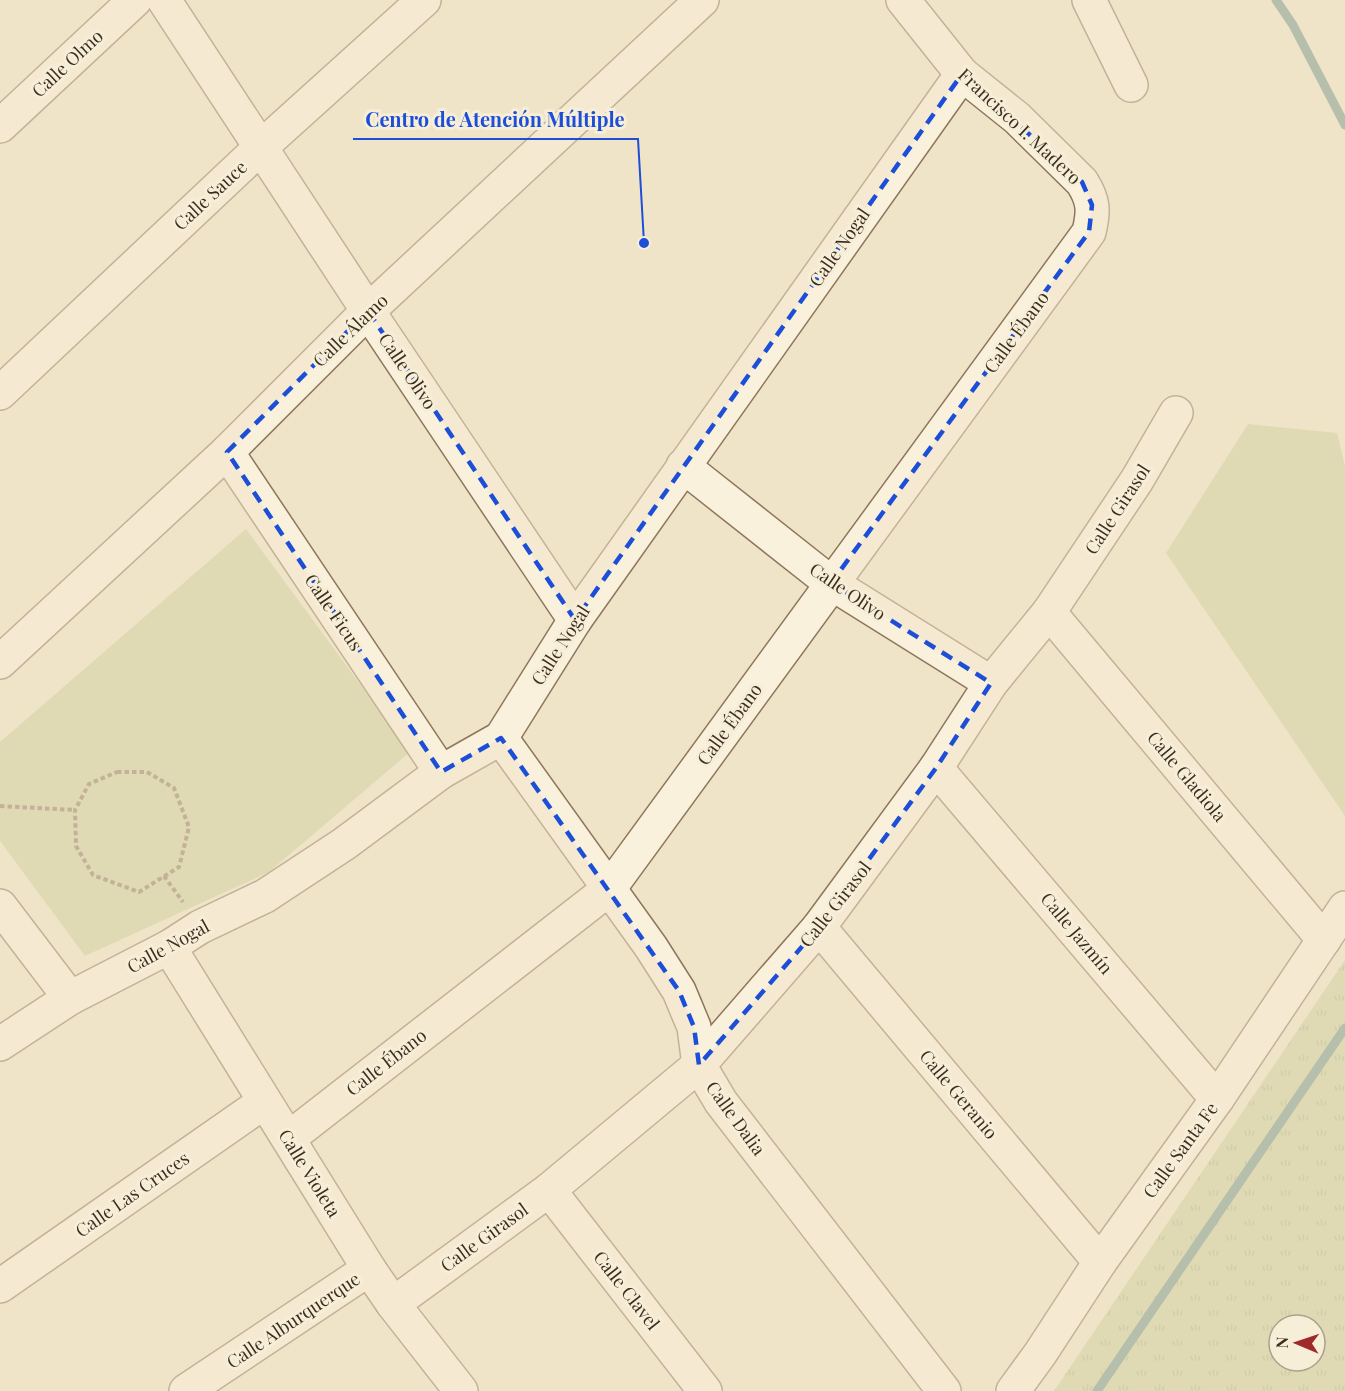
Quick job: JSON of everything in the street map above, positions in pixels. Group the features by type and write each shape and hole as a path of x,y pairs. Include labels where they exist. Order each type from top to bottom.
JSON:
{"street":[{"name":"Calle Olmo","path":"0,126 135,0"},
{"name":"Calle Olivo","path":"164,0 368,311 575,620"},
{"name":"Calle Sauce","path":"0,393 260,148 424,0"},
{"name":"Calle Álamo","path":"0,662 227,452 368,311 702,0"},
{"name":"Francisco I. Madero","path":"903,0 962,74 1017,118 1082,182 1092,205 1093,215 1089,232"},
{"path":"1089,0 1131,86"},
{"name":"Calle Nogal","path":"0,1044 70,999 170,947 200,927 265,896 344,844 441,771 501,738 575,620 962,74"},
{"name":"Calle Ébano","path":"289,1138 609,889 1089,232"},
{"name":"Calle Girasol","path":"393,1304 549,1190 699,1065 819,927 936,768 991,683 1049,612 1137,480 1176,413"},
{"name":"Calle Ficus","path":"227,452 441,771"},
{"name":"Calle Olivo","path":"683,466 831,583 991,683"},
{"name":"Calle Gladiola","path":"1049,612 1324,940"},
{"name":"Calle Dalia","path":"501,738 651,946 679,991 694,1027 699,1065 721,1102 944,1391"},
{"name":"Calle Jazmín","path":"936,768 1217,1099"},
{"path":"0,906 70,999"},
{"name":"Calle Santa Fe","path":"1013,1391 1041,1354 1100,1262 1217,1099 1345,908"},
{"name":"Calle Geranio","path":"819,927 1100,1262"},
{"name":"Calle Violeta","path":"170,947 369,1269 393,1304 461,1391"},
{"name":"Calle Las Cruces","path":"0,1286 264,1102"},
{"name":"Calle Clavel","path":"549,1190 705,1391"},
{"name":"Calle Alburquerque","path":"186,1391 369,1269"}],"path":[{"path":"117,772 147,772 174,788 189,827 179,867 139,892 93,874 76,846 75,810 89,784 117,772"},
{"path":"0,806 75,810"}],"highlighted area":[{"path":"962,74 1082,182 1092,205 1089,232 831,583 991,683 936,768 819,927 699,1065 694,1027 679,991 501,738 441,772 227,452 368,311 575,620"}],"green space":[{"path":"1248,424 1337,433 1345,466 1345,816 1166,553"},
{"path":"246,529 410,752 269,872 85,956 0,841 0,742"},
{"path":"1345,960 1345,1391 1054,1391"}],"waterway":[{"path":"1276,0 1293,25 1345,125"},
{"path":"1097,1391 1345,1028"}],"place":[{"name":"Centro de Atención Múltiple","path":"644,243"}]}
